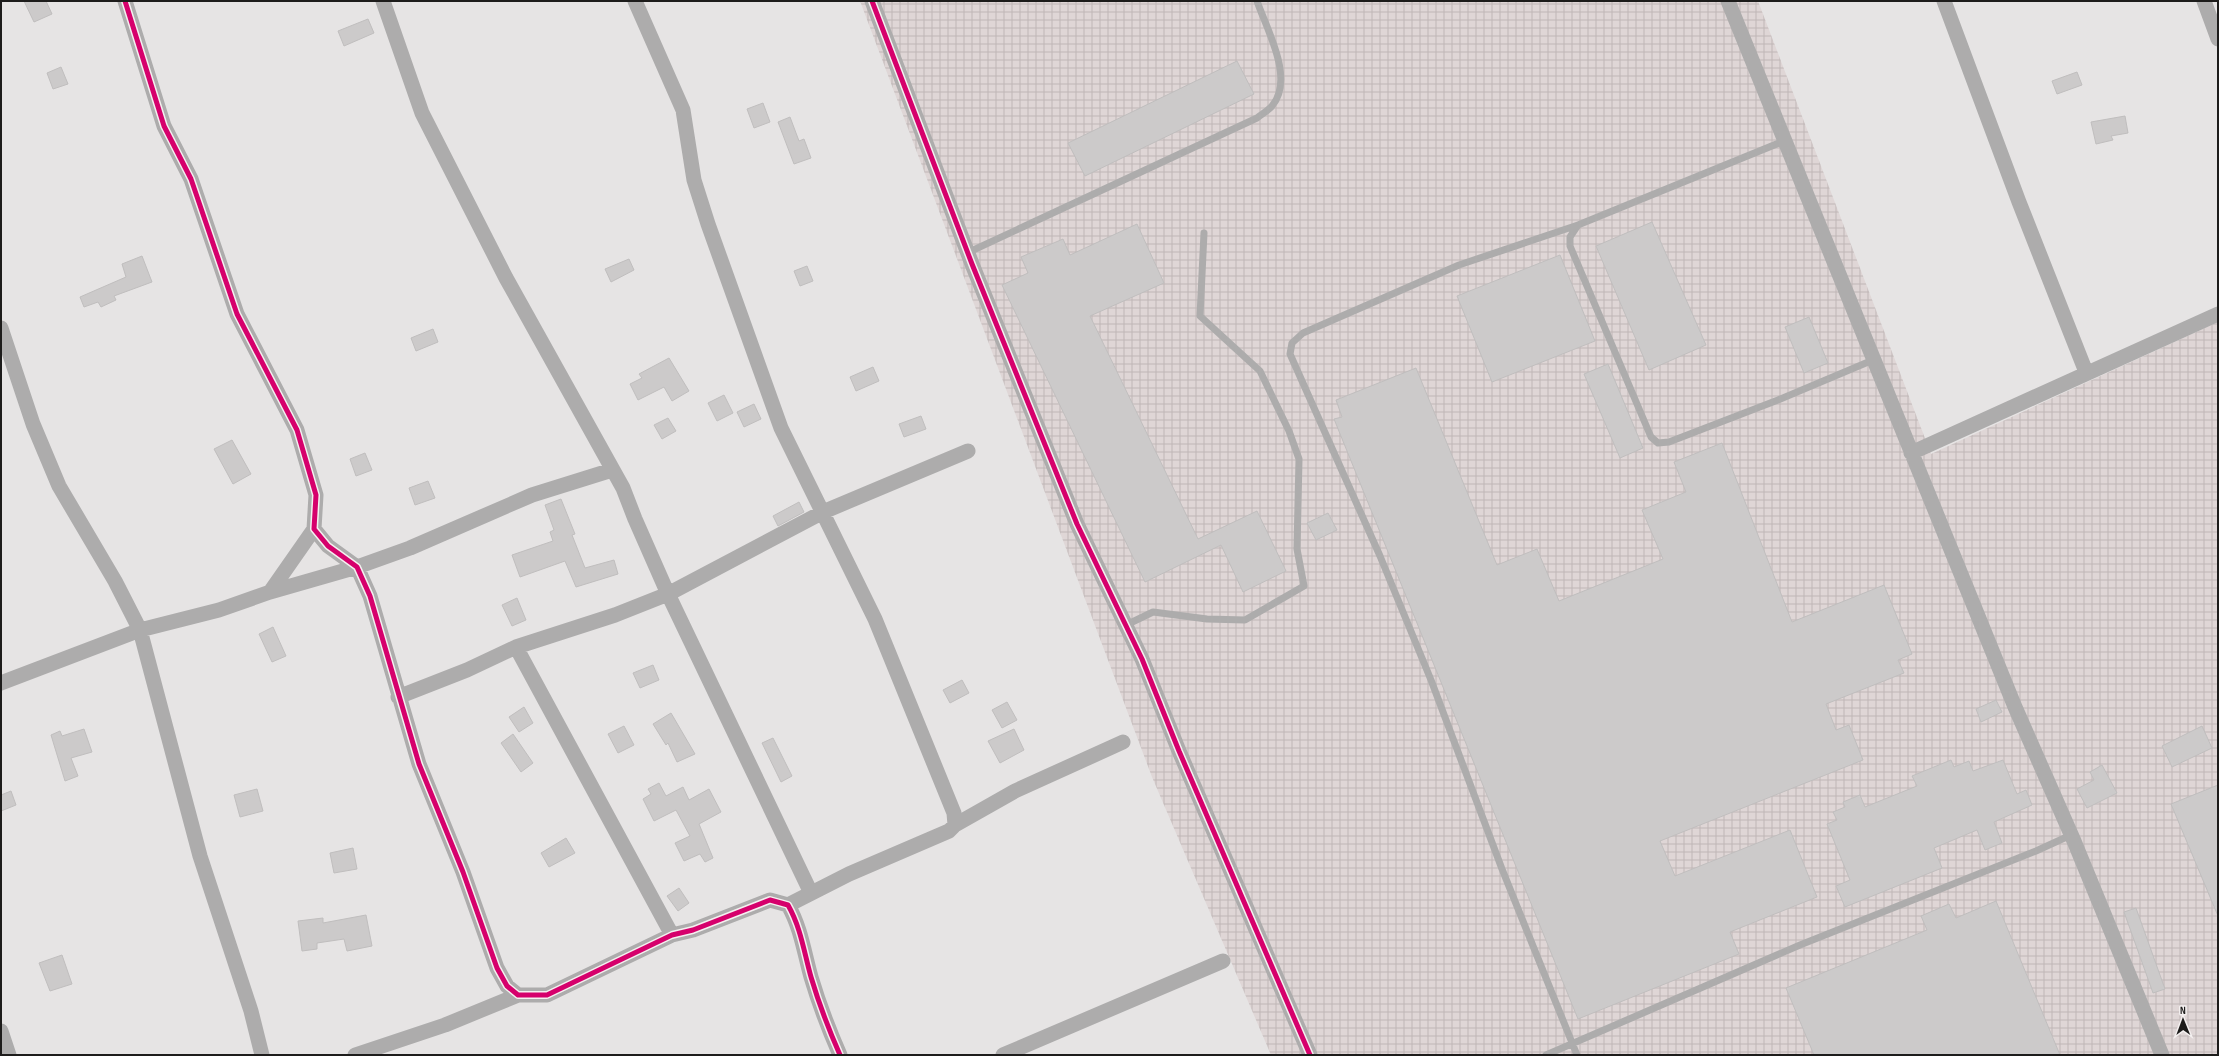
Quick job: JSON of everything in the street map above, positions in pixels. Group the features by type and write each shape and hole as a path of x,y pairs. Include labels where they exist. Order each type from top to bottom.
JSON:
{"street":[{"path":"124,1 164,126 192,180 211,243 237,314 297,430 316,495 314,529 270,592"},
{"path":"384,1 422,113 506,278 623,488 668,594 811,893"},
{"path":"635,1 683,110 694,180 705,217 779,420 874,619 954,813 955,825"},
{"path":"872,1 967,253 1077,524 1126,625 1310,1055"},
{"path":"1728,1 2015,707 2071,835 2162,1055"},
{"path":"1944,1 2019,202 2086,372"},
{"path":"2204,1 2218,38"},
{"path":"1911,453 2086,372 2218,314"},
{"path":"1,328 33,424 59,486 115,581 140,630 200,856 251,1011 262,1055"},
{"path":"398,697 467,670 516,646 615,615 668,594 823,512 968,451"},
{"path":"1,683 140,630 219,610 270,592 357,568 424,542 532,495 612,470"},
{"path":"314,529 322,540 357,568 370,596 398,697 419,764 463,872 497,968 507,986 518,995"},
{"path":"516,646 672,935"},
{"path":"355,1055 445,1025 518,995 547,995 672,935 693,930 770,900 788,904 849,874 949,831 955,825 1015,791 1123,742"},
{"path":"788,904 798,922 811,977 827,1024 840,1055"},
{"path":"1003,1055 1222,961"},
{"path":"1,1031 9,1055"}],"lane":[{"path":"967,253 1257,118 1272,107 1281,88 1282,72 1257,1"},
{"path":"1577,1055 1502,869 1431,680 1380,556 1290,354 1292,343 1303,333 1459,265 1578,225 1784,141"},
{"path":"1578,225 1570,237 1570,246 1651,437 1658,443 1669,442 1778,400 1873,360"},
{"path":"1126,625 1153,612 1207,619 1245,620 1304,586 1297,549 1298,460 1289,431 1260,371 1200,316 1204,232"},
{"path":"1546,1055 1800,945 2036,851 2071,835"}],"shaded area":[{"path":"860,1 1758,1 1931,454 2218,322 2218,1055 1271,1055 1152,777"}],"building":[{"path":"24,1 46,1 52,14 34,22"},
{"path":"368,19 374,33 344,46 338,31"},
{"path":"1237,61 1254,94 1085,176 1068,143"},
{"path":"61,67 68,84 53,89 47,73"},
{"path":"2077,72 2082,85 2057,94 2052,81"},
{"path":"763,103 770,122 754,128 747,109"},
{"path":"2125,116 2128,133 2111,136 2113,140 2096,144 2091,122"},
{"path":"790,117 799,141 804,139 811,158 794,164 778,122"},
{"path":"1652,222 1706,345 1649,370 1596,246"},
{"path":"1137,224 1164,283 1090,316 1198,539 1257,511 1286,571 1243,592 1221,545 1145,582 1002,285 1028,273 1021,257 1063,239 1070,255"},
{"path":"1560,255 1595,341 1492,382 1457,296"},
{"path":"142,256 152,282 114,296 116,300 101,307 98,302 84,307 80,297 126,277 122,264"},
{"path":"629,259 634,270 611,282 605,269"},
{"path":"807,266 813,281 800,286 794,271"},
{"path":"1809,317 1828,363 1804,373 1785,327"},
{"path":"433,329 438,342 416,351 411,338"},
{"path":"669,358 689,391 672,401 664,387 638,400 630,384 642,378 639,374"},
{"path":"1608,364 1643,448 1620,458 1584,374"},
{"path":"873,367 879,381 856,391 850,377"},
{"path":"1416,368 1497,565 1537,549 1559,601 1663,559 1642,510 1686,492 1674,462 1722,443 1792,622 1884,585 1912,654 1898,660 1904,673 1826,704 1836,730 1849,725 1863,760 1660,841 1675,876 1790,830 1817,897 1730,932 1739,954 1578,1019 1334,419 1342,417 1336,400"},
{"path":"724,395 733,413 717,421 708,403"},
{"path":"754,404 761,419 744,427 737,412"},
{"path":"921,416 926,429 904,437 899,424"},
{"path":"668,418 676,431 662,439 654,425"},
{"path":"232,440 251,474 233,484 214,449"},
{"path":"365,453 372,470 356,476 350,459"},
{"path":"428,481 435,498 415,505 409,488"},
{"path":"561,499 575,534 572,535 585,568 614,560 618,574 576,587 565,561 520,577 512,555 553,541 550,532 554,530 545,505"},
{"path":"799,502 804,512 778,526 773,516"},
{"path":"1328,513 1337,530 1316,540 1307,523"},
{"path":"517,598 526,620 512,626 502,605"},
{"path":"273,627 286,656 272,662 259,634"},
{"path":"653,665 659,680 640,688 633,673"},
{"path":"962,680 969,693 950,703 943,690"},
{"path":"1996,700 2002,712 1981,722 1976,709"},
{"path":"1007,702 1017,720 1002,728 992,710"},
{"path":"524,707 533,723 519,732 509,717"},
{"path":"671,713 695,754 677,762 668,743 666,745 653,724"},
{"path":"624,726 634,745 618,753 608,734"},
{"path":"2202,726 2212,748 2172,767 2162,746"},
{"path":"84,729 92,752 71,758 78,776 65,781 51,735 60,731 62,736"},
{"path":"1014,729 1024,750 1000,763 988,741"},
{"path":"513,734 533,763 521,772 501,743"},
{"path":"773,738 792,776 781,782 762,743"},
{"path":"1951,760 1954,767 1969,761 1973,771 2003,760 2017,794 2026,790 2032,805 1994,822 2002,843 1985,850 1977,830 1934,848 1942,868 1845,907 1836,886 1850,880 1827,824 1837,820 1833,812 1845,807 1843,802 1860,795 1865,807 1917,786 1912,776"},
{"path":"2102,765 2117,793 2087,808 2077,789 2094,780 2090,772"},
{"path":"659,783 666,796 683,787 689,800 709,789 721,812 699,824 713,858 705,862 700,854 684,861 675,843 690,836 676,810 654,821 643,799 651,794 648,789"},
{"path":"2218,785 2218,916 2171,804"},
{"path":"257,789 263,811 240,817 234,795"},
{"path":"11,791 16,805 1,811 1,795"},
{"path":"566,838 575,853 549,867 541,853"},
{"path":"353,848 357,869 334,873 330,853"},
{"path":"679,888 689,903 678,911 667,896"},
{"path":"1996,901 2060,1055 1814,1055 1786,988 1927,930 1921,916 1949,904 1956,918"},
{"path":"2136,908 2165,989 2153,993 2124,912"},
{"path":"366,915 372,946 347,951 344,939 317,943 317,949 302,951 298,921 323,918 323,923"},
{"path":"62,955 72,984 50,991 39,963"}],"cycle path":[{"path":"125,1 164,126 191,179 237,314 297,430 316,495 314,529 328,546 357,567 370,596 419,764 463,872 497,968 507,986 518,995 547,995 672,935 693,930 770,900 788,905 796,922 817,997 840,1055"},
{"path":"872,1 972,264 1077,524 1142,659 1179,751 1310,1055"}]}
